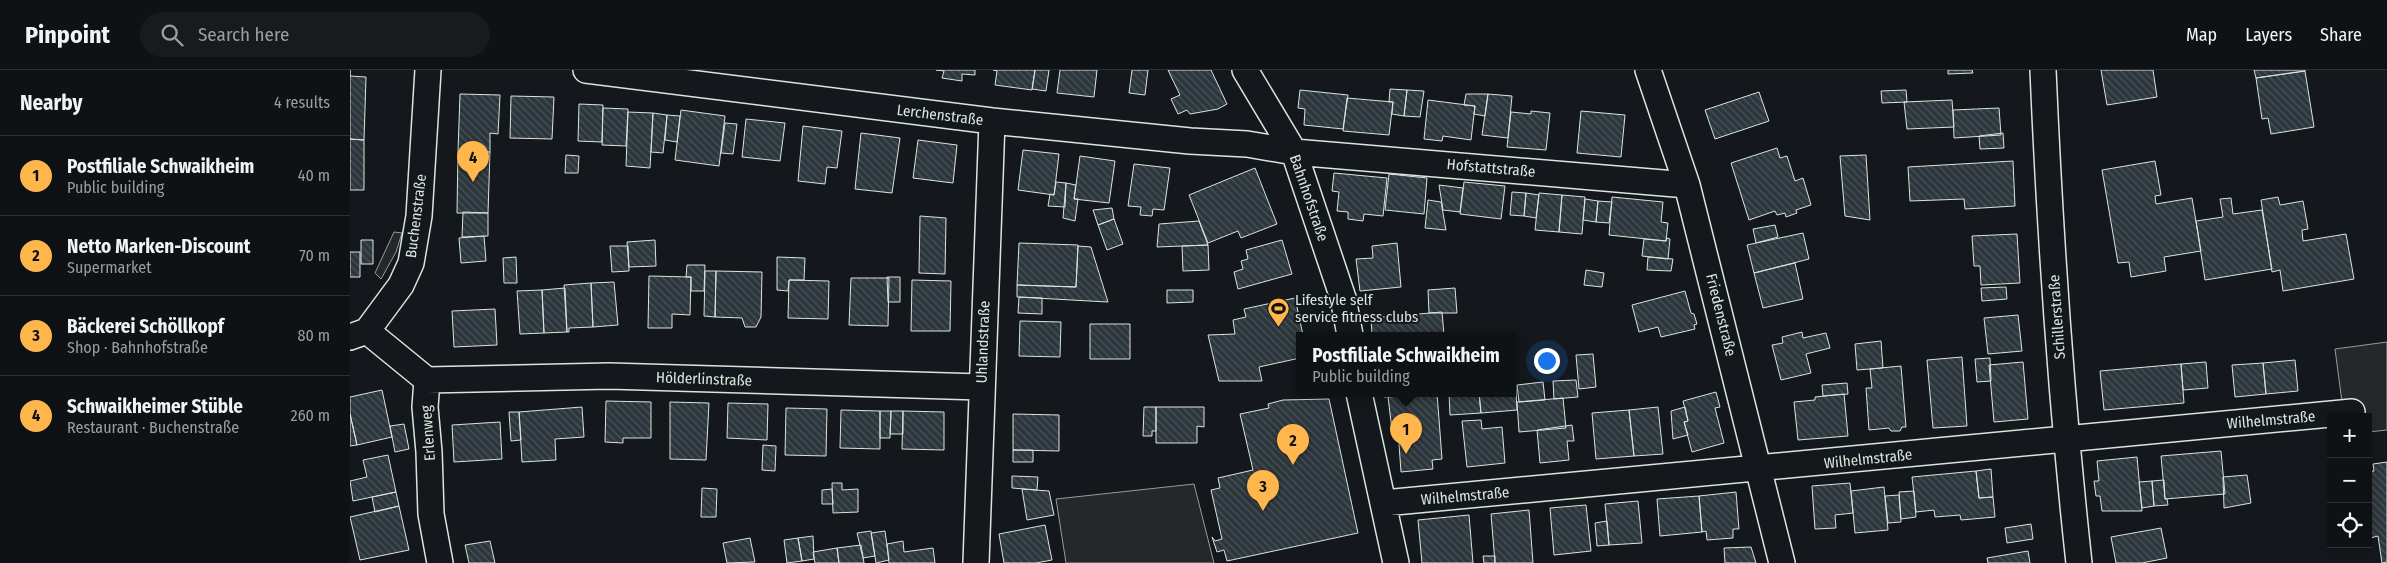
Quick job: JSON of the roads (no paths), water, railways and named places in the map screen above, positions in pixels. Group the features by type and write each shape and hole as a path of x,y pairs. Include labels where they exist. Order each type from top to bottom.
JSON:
{"street":[{"name":"Buchenstraße","path":"358,334 401,285 411,263 419,216 428,70"},
{"name":"Lerchenstraße","path":"586,70 992,121 1190,142 1247,144 1294,152"},
{"name":"Bahnhofstraße","path":"1245,70 1294,152 1343,298 1349,332"},
{"name":"Friedenstraße","path":"1648,70 1688,185 1782,563"},
{"name":"Schillerstraße","path":"2044,70 2048,178 2066,440 2079,563"},
{"name":"Uhlandstraße","path":"976,563 992,121"},
{"name":"Hofstattstraße","path":"1294,152 1688,185"},
{"path":"358,334 426,380"},
{"name":"Hölderlinstraße","path":"426,380 609,376 981,387"},
{"name":"Erlenweg","path":"426,380 425,407 430,452 430,514 440,563"},
{"path":"1360,397 1396,563"},
{"name":"Wilhelmstraße","path":"1384,503 2352,412"}],"place":[{"name":"Schwaikheimer Stüble","path":"473,182"},
{"name":"Lifestyle self service fitness clubs","path":"1279,328"},
{"name":"Postfiliale Schwaikheim","path":"1406,454"},
{"name":"Netto Marken-Discount","path":"1293,465"},
{"name":"Bäckerei Schöllkopf","path":"1263,511"}]}
